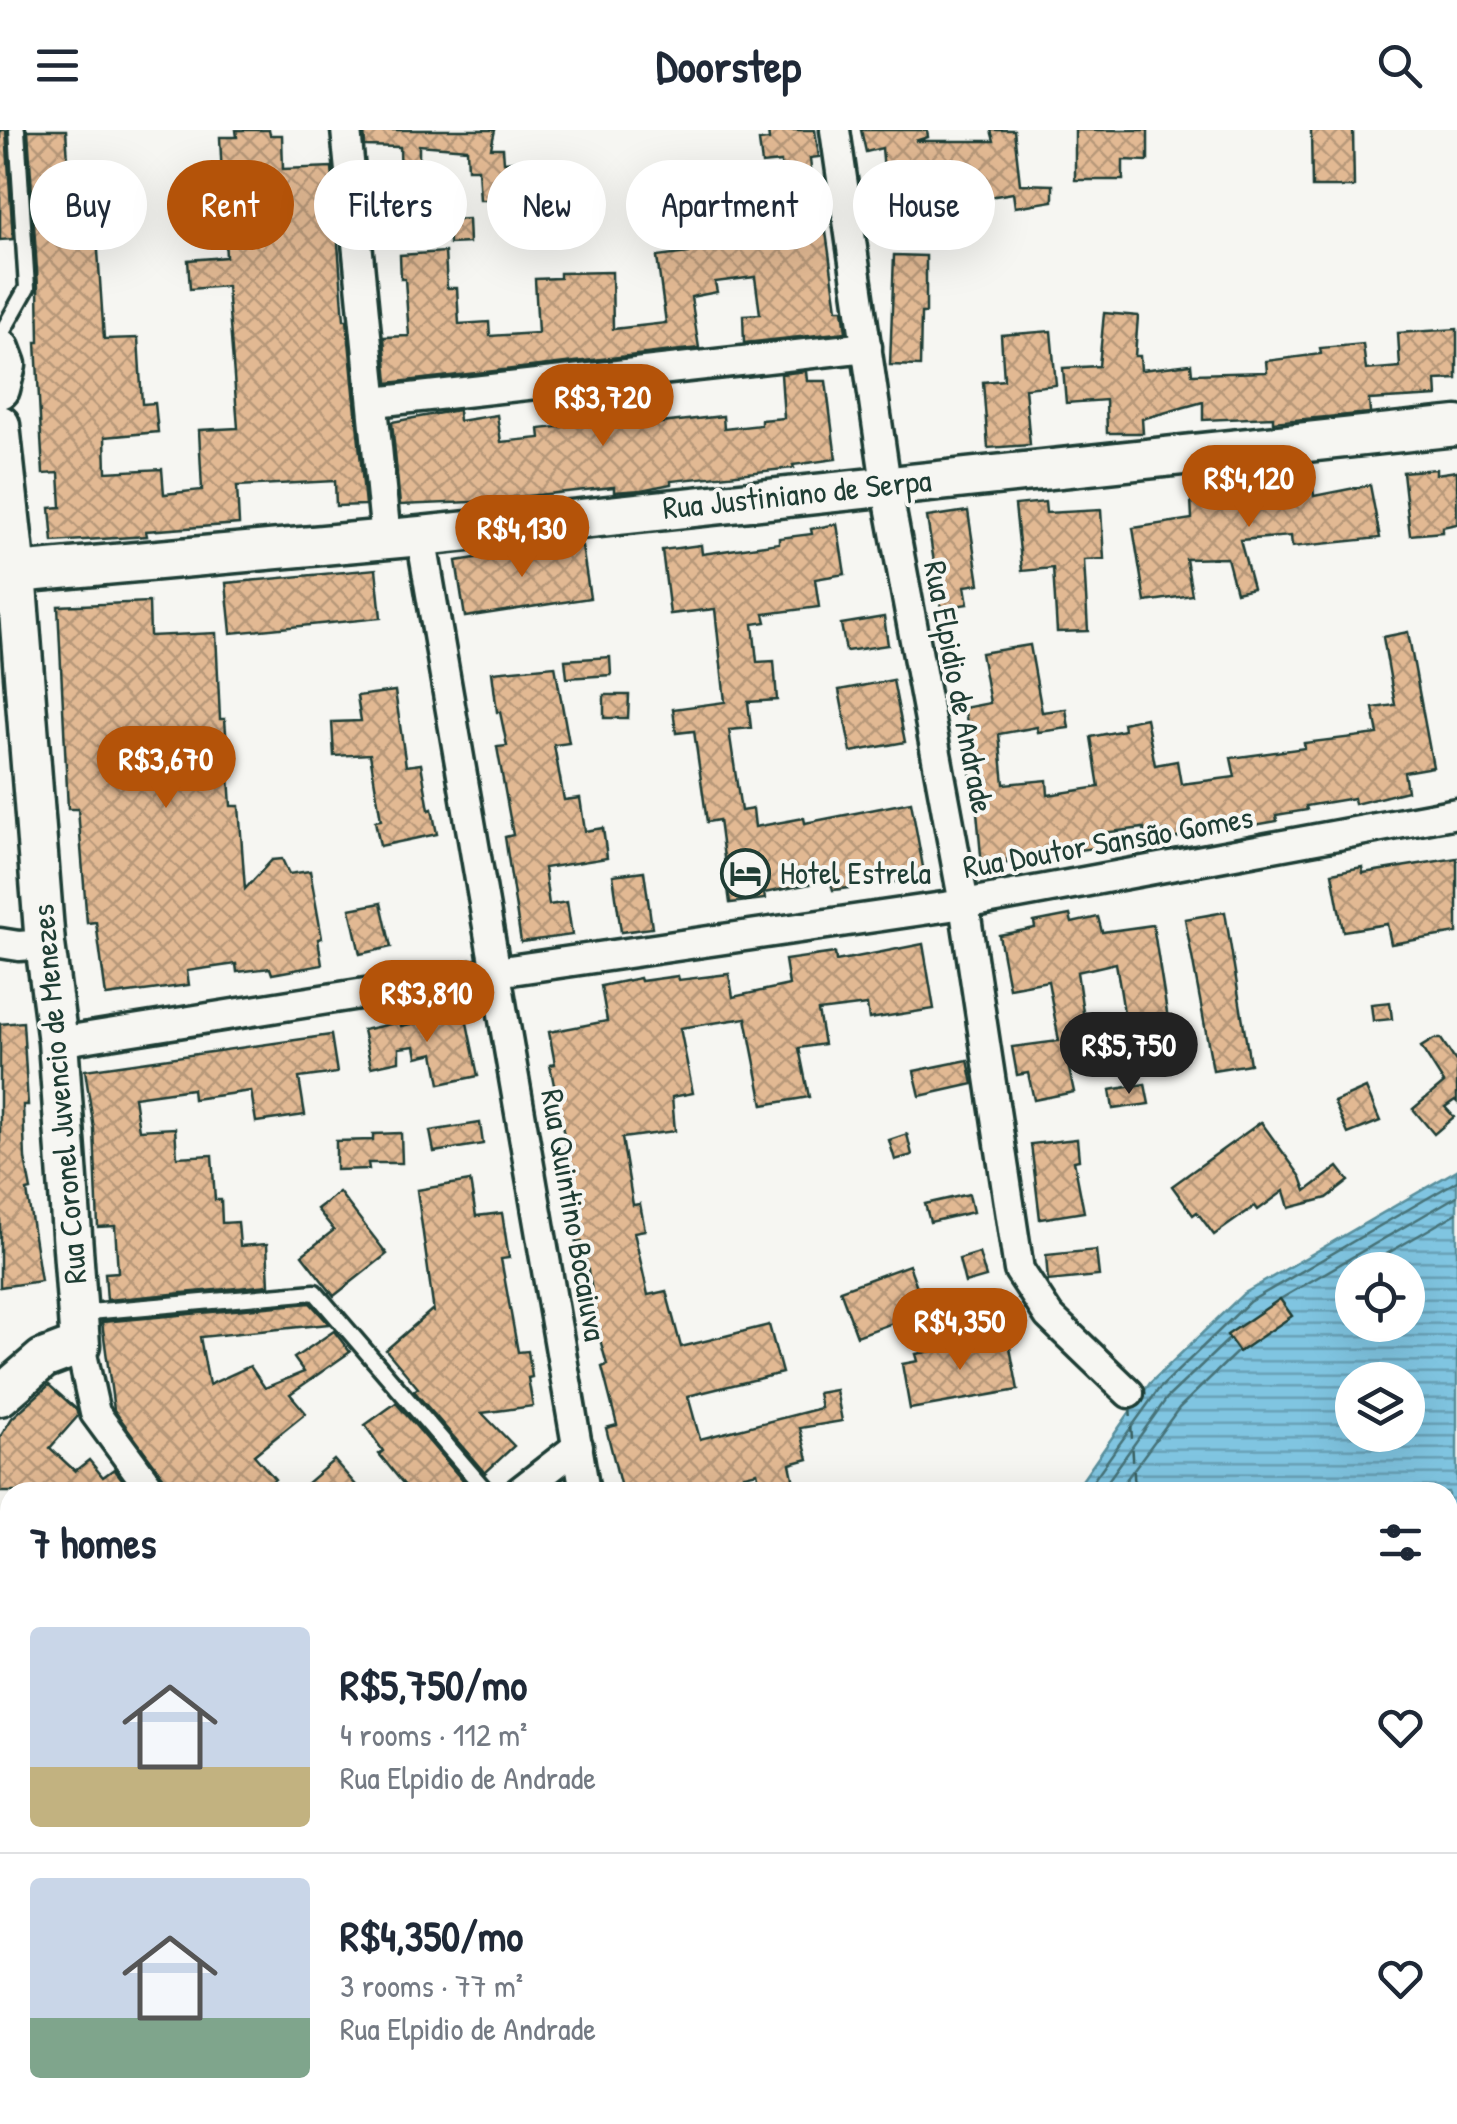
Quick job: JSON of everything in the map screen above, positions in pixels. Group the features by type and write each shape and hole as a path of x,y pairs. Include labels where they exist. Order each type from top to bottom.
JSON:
{"main road":[{"path":"0,349 6,365 0,390"},
{"name":"Rua Coronel Juvencio de Menezes","path":"0,425 16,573 45,944 58,1042 78,1329"},
{"name":"Rua Justiniano de Serpa","path":"16,573 404,538 1457,426"},
{"path":"0,1396 78,1329"}],"street":[{"name":"Rua Quintino Bocaiuva","path":"346,130 374,402 497,972 584,1482"},
{"name":"Rua Elpidio de Andrade","path":"835,130 886,484 964,904 1019,1270 1049,1316 1129,1393"},
{"path":"374,402 867,348"},
{"name":"Rua Doutor Sansão Gomes","path":"58,1042 497,972 964,904 1457,813"},
{"path":"0,944 45,944"},
{"path":"78,1329 95,1412 146,1482"},
{"path":"532,1482 578,1446"}],"lane":[{"path":"0,336 28,288 18,130"},
{"path":"78,1329 315,1292 478,1482"}],"water":[{"path":"1457,1170 1457,1482 1081,1482 1150,1383 1243,1294"}],"building":[{"path":"0,130 6,130 13,239 0,240"},
{"path":"28,130 66,130 68,160 30,161"},
{"path":"236,130 269,130 270,135 282,135 283,160 221,160 220,137 237,137"},
{"path":"364,130 495,130 491,148 503,148 504,160 487,160 487,200 480,200 478,169 468,169 467,149 419,145 419,160 400,160 400,147 365,146"},
{"path":"768,130 815,130 819,157 761,160 759,141 769,140"},
{"path":"861,130 927,130 928,137 915,141 994,141 991,130 1014,130 1020,184 1053,185 1053,201 1015,207 1013,193 995,196 995,160 883,160 882,148 866,152"},
{"path":"1075,130 1148,130 1148,161 1123,160 1123,180 1075,180"},
{"path":"1311,130 1353,130 1354,187 1312,187"},
{"path":"314,168 314,250 339,250 365,505 336,506 335,481 237,486 239,524 146,531 147,536 53,542 50,508 61,507 59,473 43,474 36,342 36,250 98,250 104,339 138,338 142,404 155,403 158,432 105,437 106,472 162,469 164,494 202,490 199,430 238,428 227,286 190,289 188,260 226,257 226,250 294,250 294,169"},
{"path":"688,250 829,250 837,309 843,309 846,332 744,343 743,315 760,314 755,277 715,282 717,292 691,297 699,348 388,383 384,337 409,336 400,255 445,252 447,288 457,288 459,324 489,322 490,336 538,333 535,279 560,278 560,273 612,272 613,329 666,323 657,257 689,253"},
{"path":"894,255 926,256 926,313 921,313 920,366 890,365"},
{"path":"1104,313 1138,316 1135,356 1140,356 1141,370 1191,364 1192,374 1267,372 1266,361 1321,354 1320,348 1363,344 1366,370 1400,367 1398,333 1457,329 1457,379 1436,380 1437,396 1369,400 1370,413 1273,422 1273,417 1203,420 1203,402 1142,419 1143,433 1107,433 1106,400 1066,403 1063,368 1099,366"},
{"path":"1051,331 1056,385 1025,388 1030,445 988,448 983,382 1004,380 1001,335"},
{"path":"806,371 807,381 826,381 836,459 793,465 794,468 671,481 641,490 614,492 614,487 472,502 400,505 392,422 458,410 459,421 497,415 501,442 540,438 539,429 567,426 565,398 630,391 634,426 723,416 724,429 761,425 761,420 784,418 781,374"},
{"path":"1436,469 1436,474 1457,471 1457,524 1442,527 1442,532 1410,535 1403,472"},
{"path":"1277,477 1278,482 1312,479 1314,496 1370,485 1380,538 1292,547 1291,536 1240,540 1253,588 1236,592 1227,558 1186,559 1192,595 1145,602 1133,528 1192,519 1191,498 1244,495 1243,479"},
{"path":"1045,502 1046,513 1101,510 1104,559 1084,560 1088,631 1057,632 1053,568 1022,571 1015,505"},
{"path":"968,511 979,584 965,586 968,604 941,608 927,517"},
{"path":"837,524 845,574 815,579 819,607 764,614 766,622 753,624 757,662 774,661 777,700 748,702 751,728 729,730 741,811 753,809 755,827 804,818 805,823 911,802 925,878 833,890 830,880 764,893 765,899 730,903 719,820 707,822 694,731 676,733 673,709 725,702 715,609 670,614 662,550 701,545 702,554 779,543 779,538 812,534 811,529"},
{"path":"582,546 590,598 465,617 456,561"},
{"path":"376,569 381,618 231,633 226,583"},
{"path":"149,602 150,636 216,633 220,719 225,719 231,806 239,806 245,889 272,860 282,859 289,874 310,871 322,938 318,939 322,965 272,974 270,968 237,972 236,964 187,971 189,985 106,996 96,922 87,923 78,809 68,809 58,606"},
{"path":"884,617 888,645 846,651 841,624"},
{"path":"1408,632 1433,767 1404,772 1407,791 1355,804 1354,798 1306,806 1307,810 1276,815 1277,821 1243,827 1241,817 1189,824 1191,835 1170,839 1168,831 1145,835 1144,828 1093,834 1095,848 982,866 969,757 974,757 964,708 990,703 981,653 1030,645 1042,712 1066,709 1069,728 1038,732 1037,727 999,734 1004,784 1047,780 1048,795 1099,787 1091,737 1124,730 1123,723 1146,718 1155,765 1177,761 1181,784 1235,777 1231,758 1305,748 1304,743 1378,734 1373,708 1395,705 1383,637"},
{"path":"610,657 611,675 567,678 565,660"},
{"path":"555,666 569,743 554,745 564,800 580,798 585,831 603,828 607,858 544,868 549,905 567,902 572,935 521,942 505,837 513,835 497,747 507,746 497,712 492,672"},
{"path":"893,680 905,742 851,752 839,690"},
{"path":"395,691 406,766 421,764 437,834 380,846 375,821 381,820 370,754 334,756 332,722 361,721 357,696"},
{"path":"604,695 629,695 628,718 604,718"},
{"path":"1457,858 1457,933 1391,944 1387,924 1343,931 1332,873 1362,867 1363,873"},
{"path":"644,871 652,928 621,932 613,875"},
{"path":"381,903 391,947 360,954 350,909"},
{"path":"1225,912 1250,1064 1213,1070 1185,919"},
{"path":"1070,915 1072,923 1098,917 1102,932 1153,925 1176,1069 1134,1075 1116,963 1077,972 1091,1065 1069,1069 1074,1092 1034,1100 1028,1073 1017,1075 1012,1047 1059,1041 1048,981 1009,988 999,935 1035,928 1034,922"},
{"path":"923,944 934,1009 869,1019 867,1005 818,1011 824,1044 799,1048 809,1097 763,1105 746,1018 680,1028 693,1093 672,1097 675,1131 622,1138 633,1205 640,1204 645,1230 634,1232 648,1295 666,1291 681,1347 769,1325 782,1373 688,1396 700,1439 821,1408 818,1393 836,1390 842,1421 800,1428 808,1459 790,1464 794,1482 760,1482 757,1472 716,1482 620,1482 606,1428 617,1425 602,1367 607,1365 592,1310 596,1309 582,1242 576,1243 571,1217 580,1216 550,1065 555,1064 549,1032 607,1021 601,986 640,978 641,981 678,976 679,980 729,974 733,997 789,985 785,960 835,953 836,961"},
{"path":"1390,1002 1392,1019 1373,1021 1371,1004"},
{"path":"465,1013 478,1076 440,1084 434,1053 417,1057 415,1046 399,1048 399,1061 371,1067 363,1030"},
{"path":"23,1022 28,1105 23,1105 25,1159 31,1190 27,1191 41,1281 0,1287 0,1024"},
{"path":"331,1035 337,1073 299,1078 305,1115 256,1122 251,1091 193,1099 192,1089 134,1097 139,1130 175,1128 177,1157 212,1155 215,1200 221,1200 222,1223 238,1222 240,1246 267,1244 269,1285 107,1300 105,1273 118,1272 115,1226 98,1227 94,1129 85,1070"},
{"path":"1441,1039 1457,1063 1457,1102 1445,1107 1454,1117 1434,1134 1413,1109 1444,1083 1421,1047"},
{"path":"968,1060 973,1084 920,1096 914,1071"},
{"path":"1145,1084 1149,1104 1113,1109 1110,1090"},
{"path":"1366,1088 1380,1121 1348,1134 1334,1102"},
{"path":"1261,1122 1301,1177 1306,1191 1338,1167 1349,1181 1327,1198 1289,1208 1284,1191 1214,1235 1172,1186"},
{"path":"480,1123 483,1144 434,1152 430,1131"},
{"path":"401,1133 402,1163 368,1163 369,1169 336,1170 336,1141 373,1140 373,1134"},
{"path":"907,1134 912,1155 895,1160 889,1140"},
{"path":"1077,1139 1079,1160 1074,1161 1084,1212 1040,1219 1031,1144"},
{"path":"470,1181 476,1216 502,1213 509,1258 501,1259 518,1352 528,1351 532,1377 528,1378 533,1406 482,1413 514,1446 485,1473 414,1391 418,1388 386,1350 432,1310 434,1313 417,1190"},
{"path":"339,1192 387,1254 334,1296 302,1255 334,1230 317,1209"},
{"path":"969,1194 973,1212 930,1222 925,1204"},
{"path":"1096,1250 1099,1276 1048,1281 1046,1255"},
{"path":"979,1253 986,1277 965,1283 959,1259"},
{"path":"909,1265 926,1311 857,1336 840,1290"},
{"path":"1280,1299 1292,1316 1239,1352 1227,1335"},
{"path":"310,1303 329,1324 200,1337 209,1385 250,1366 265,1388 304,1372 294,1358 334,1331 350,1352 290,1394 306,1413 254,1455 275,1479 271,1482 167,1482 114,1410 102,1322"},
{"path":"1008,1337 1018,1390 910,1409 902,1364 918,1361 916,1354"},
{"path":"49,1385 76,1409 78,1416 50,1448 75,1471 89,1460 103,1477 114,1469 124,1482 0,1482 0,1437 12,1418"},
{"path":"396,1403 464,1482 402,1482 379,1454 383,1451 365,1425"},
{"path":"334,1460 353,1482 308,1482"}],"ferry route":[{"path":"1130,1405 1134,1482"}],"place":[{"name":"Hotel Estrela","path":"745,873"}]}
